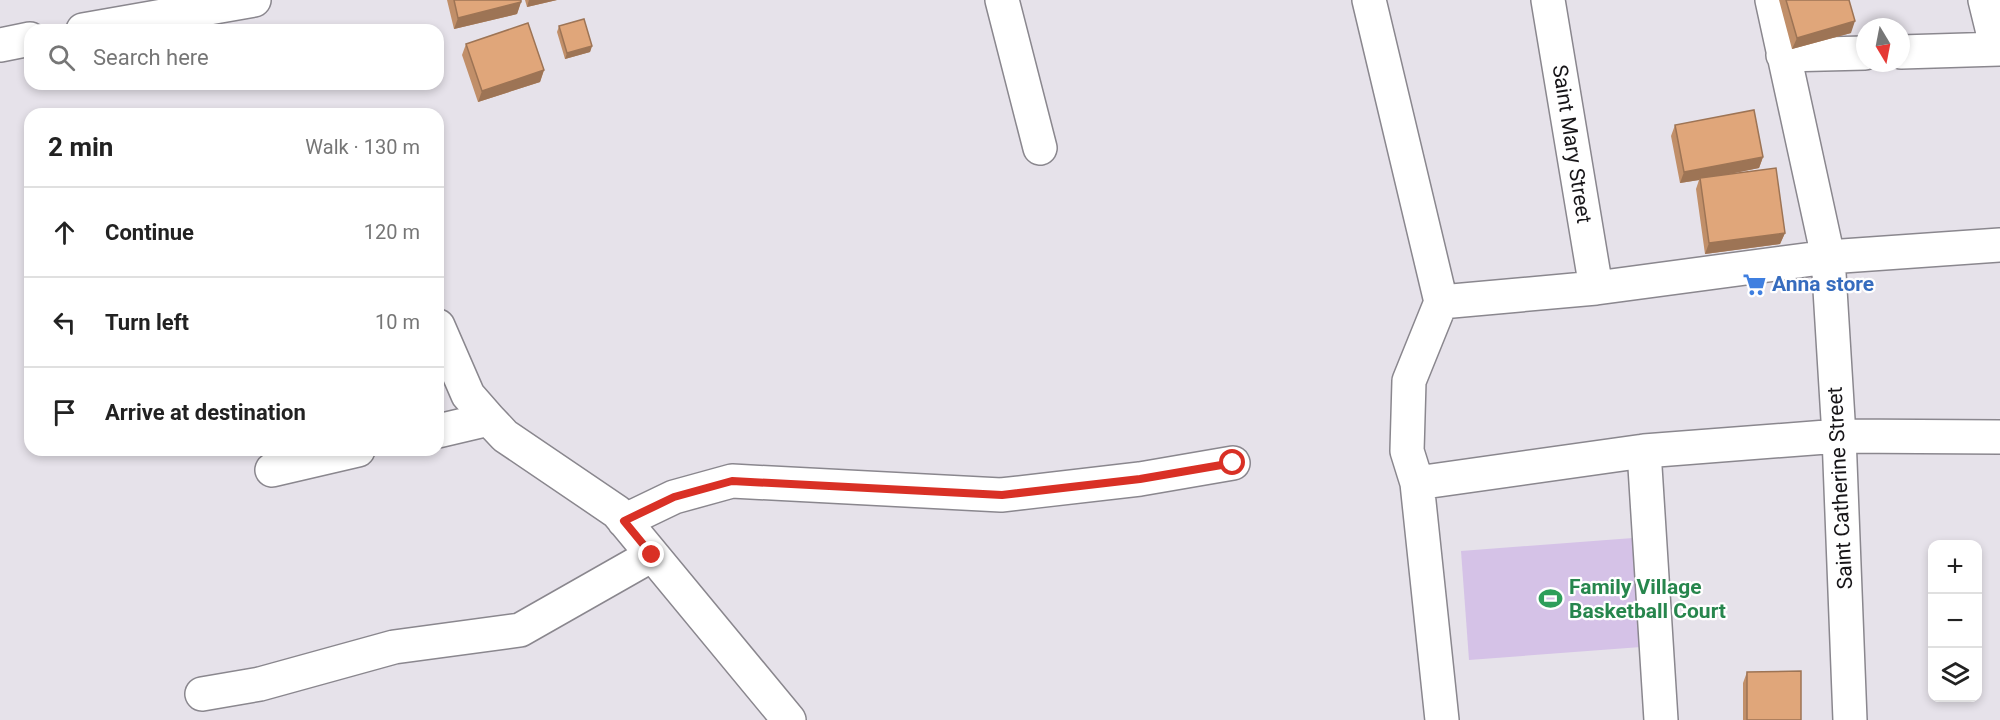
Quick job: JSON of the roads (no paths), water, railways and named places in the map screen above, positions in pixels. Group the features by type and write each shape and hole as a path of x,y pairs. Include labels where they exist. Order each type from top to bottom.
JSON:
{"street":[{"path":"117,24 254,0"},
{"path":"1002,0 1040,148"},
{"path":"1369,0 1441,302 1409,381 1407,451 1417,483 1442,720"},
{"name":"Saint Mary Street","path":"1548,0 1596,288"},
{"name":"Saint Catherine Street","path":"1772,0 1828,257 1839,436 1850,720"},
{"path":"1910,52 1998,49 1984,0"},
{"path":"0,45 24,40"},
{"path":"1784,55 1856,53"},
{"path":"1441,302 1596,288 1828,257 2000,245"},
{"path":"444,340 468,395 489,419 505,436 617,512 789,720"},
{"path":"444,430 489,419"},
{"path":"1417,483 1644,451 1839,436 2000,437"},
{"path":"1644,451 1661,720"},
{"path":"272,470 332,456"},
{"path":"624,521 674,497 732,481 1002,495 1140,479 1233,463"},
{"path":"202,694 260,684 394,647 520,630 652,555"}],"place":[{"name":"Anna store","path":"1754,284"},
{"name":"Family Village Basketball Court","path":"1551,599"}]}
